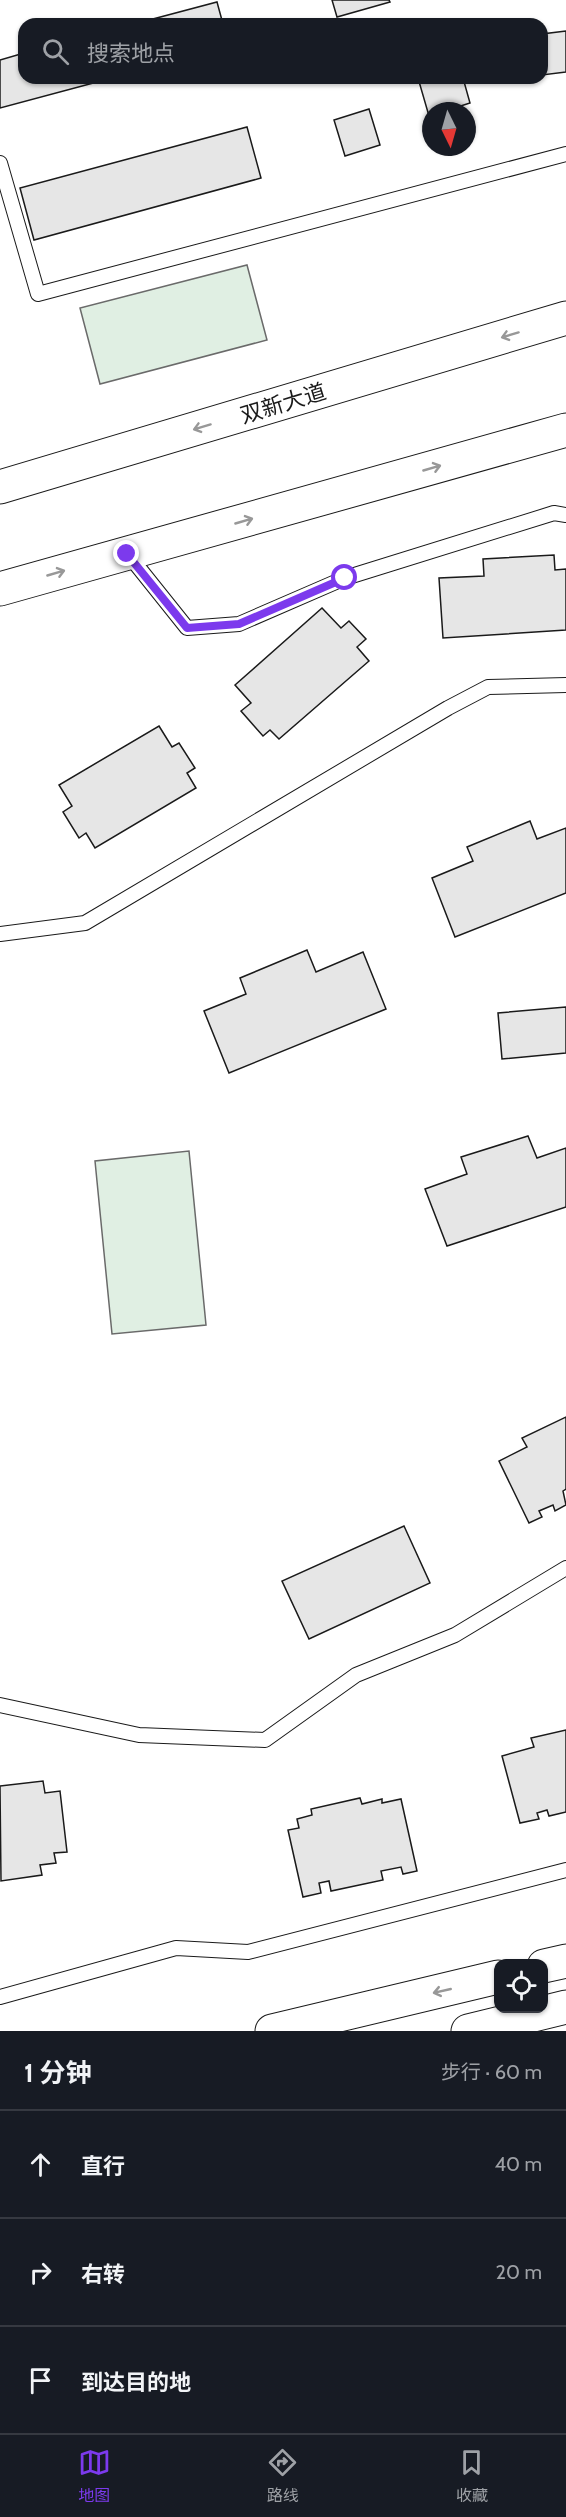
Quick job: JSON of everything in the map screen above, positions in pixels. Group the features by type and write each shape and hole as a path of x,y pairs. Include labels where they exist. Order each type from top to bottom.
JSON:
{"main road":[{"name":"双新大道","path":"0,487 566,318"},
{"path":"0,589 566,430"},
{"path":"548,1965 566,1961"},
{"path":"272,2031 494,1978"},
{"path":"468,2031 566,2007"}],"lane":[{"path":"0,163 38,294 566,154"},
{"path":"127,554 187,628 239,624 345,578 554,513 566,515"},
{"path":"0,934 85,923 448,708 488,687 566,685"},
{"path":"0,1705 139,1735 265,1740 356,1675 455,1635 566,1568"},
{"path":"0,1996 176,1948 248,1952 566,1870"}],"green space":[{"path":"247,265 267,340 100,384 80,308"},
{"path":"189,1151 206,1325 112,1334 95,1161"}],"building":[{"path":"332,0 389,0 390,2 337,17"},
{"path":"217,2 221,18 157,18"},
{"path":"566,31 566,72 548,74 548,33"},
{"path":"18,55 18,84 90,84 0,108 0,60"},
{"path":"420,84 465,84 470,102 425,102"},
{"path":"369,109 380,145 345,156 334,120"},
{"path":"247,127 261,178 34,240 20,188"},
{"path":"554,555 555,570 566,569 566,630 443,638 439,578 484,576 483,559"},
{"path":"322,608 341,628 349,621 366,639 357,647 369,661 279,739 270,730 263,736 241,711 251,703 235,685"},
{"path":"159,726 172,747 179,743 195,768 187,773 196,788 95,848 86,833 79,838 63,812 72,806 59,785"},
{"path":"530,821 537,839 566,828 566,893 455,937 432,878 473,861 467,847"},
{"path":"307,950 316,972 363,952 386,1009 229,1073 204,1011 246,994 240,978"},
{"path":"566,1007 566,1053 502,1059 498,1013"},
{"path":"528,1136 537,1158 566,1148 566,1207 447,1246 425,1189 467,1174 461,1157"},
{"path":"566,1417 566,1489 563,1491 566,1505 555,1511 553,1505 539,1511 542,1517 529,1523 499,1461 527,1447 522,1438"},
{"path":"404,1526 430,1583 309,1639 282,1581"},
{"path":"566,1730 566,1812 549,1816 547,1810 537,1813 539,1819 520,1823 502,1756 534,1747 531,1738"},
{"path":"43,1781 45,1793 60,1791 67,1852 54,1853 56,1863 40,1865 42,1875 1,1881 0,1786"},
{"path":"360,1798 362,1804 382,1799 382,1803 401,1799 417,1871 403,1874 401,1867 381,1871 383,1880 331,1891 329,1881 319,1883 321,1893 303,1897 288,1830 299,1828 297,1819 312,1815 311,1809"}],"route":[{"path":"127,554 187,628 239,624 345,578"}]}
